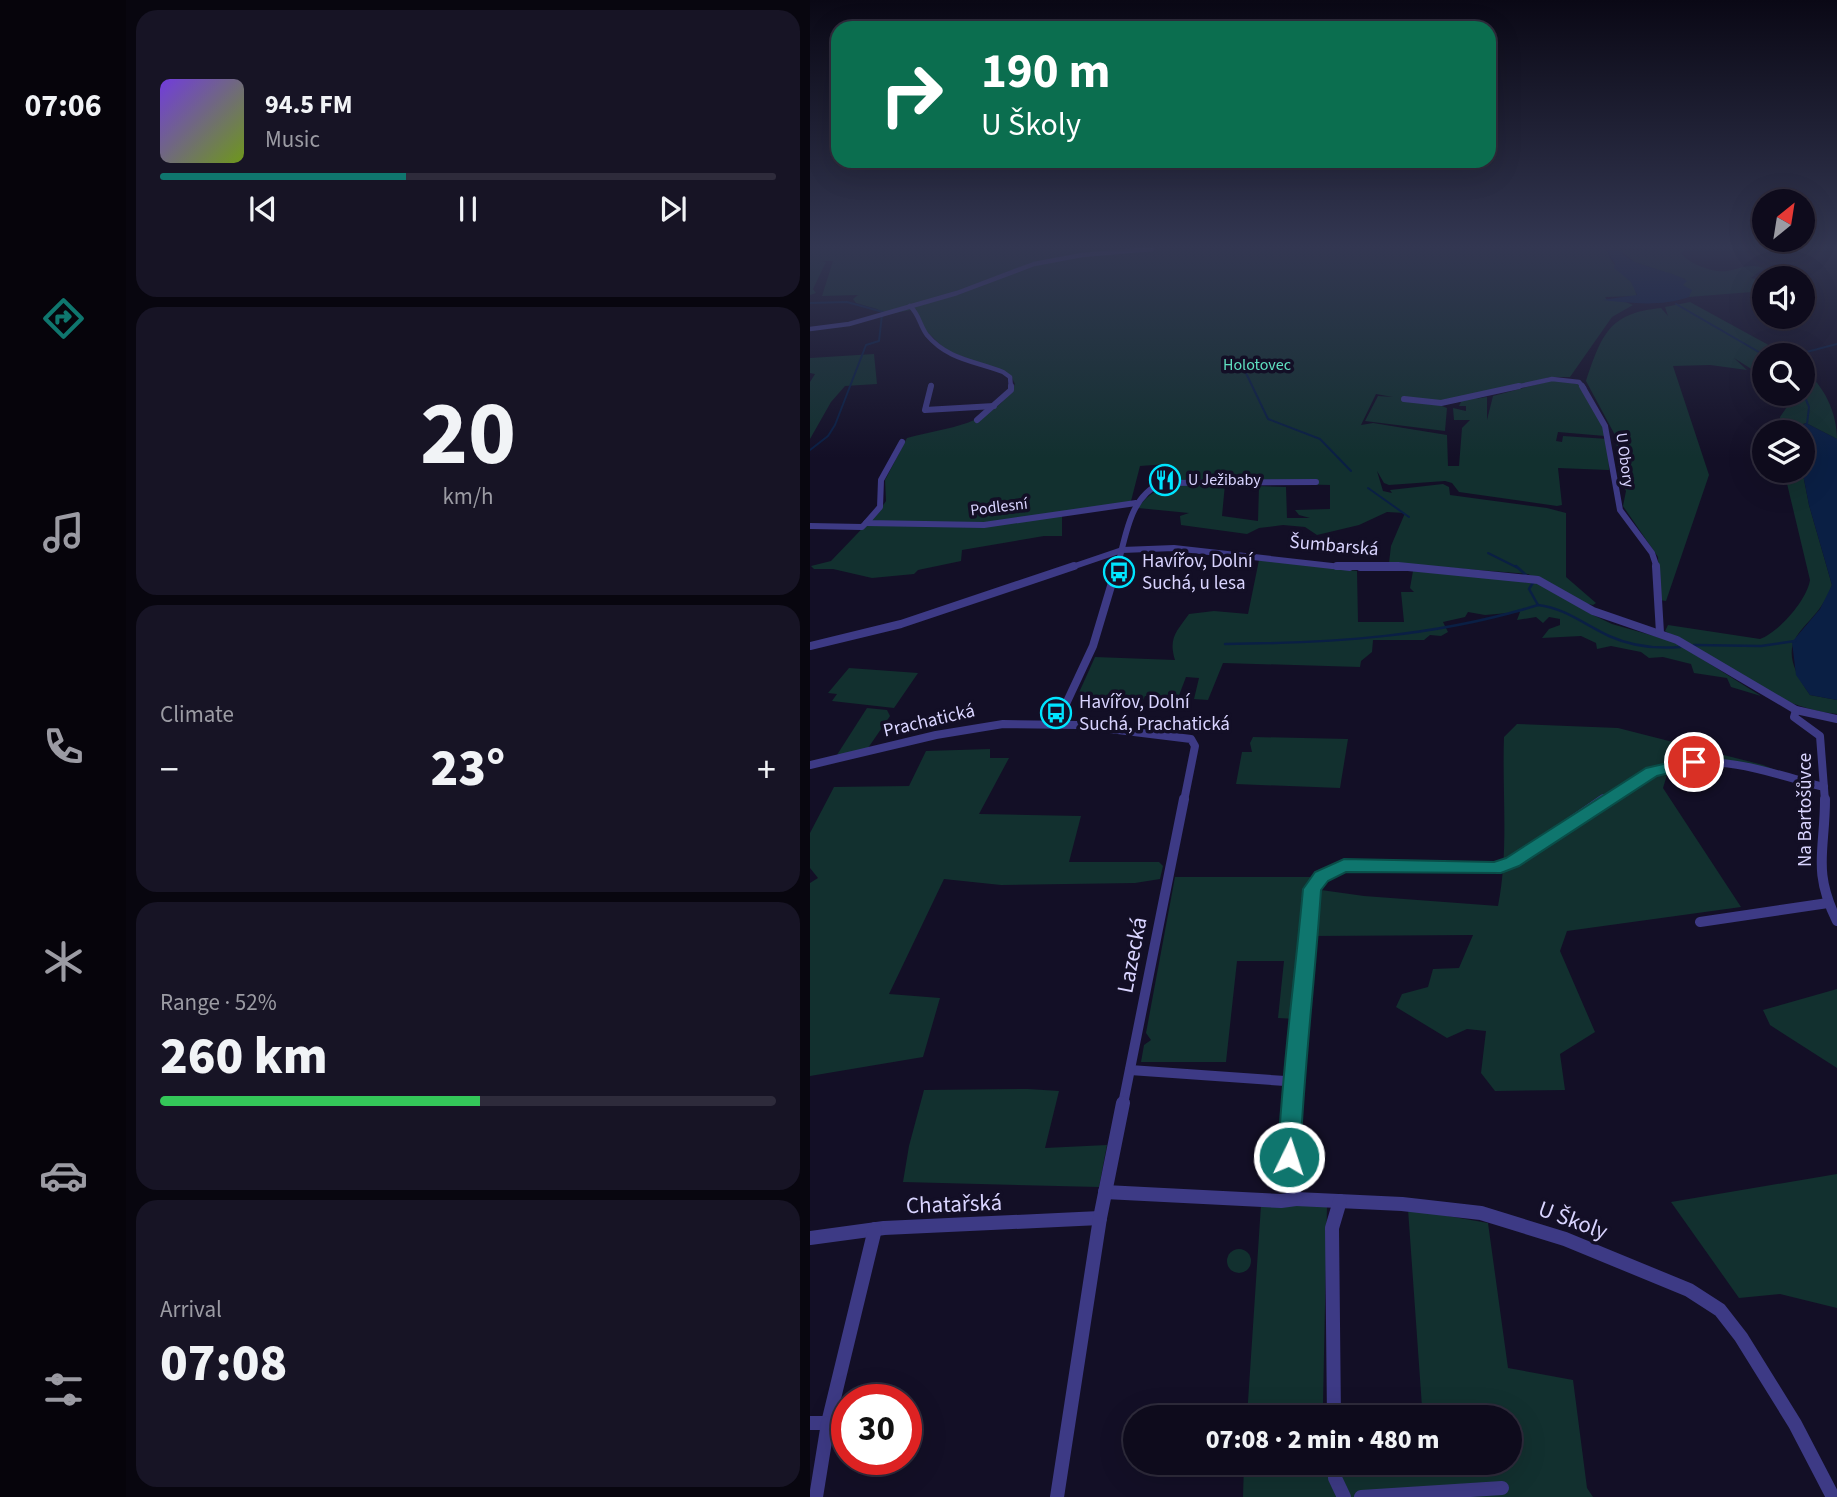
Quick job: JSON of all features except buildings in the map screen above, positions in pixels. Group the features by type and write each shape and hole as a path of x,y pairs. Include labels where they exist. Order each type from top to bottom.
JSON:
{"street":[{"path":"810,329 866,319"},
{"path":"919,319 922,329 947,352 964,362 999,370 1010,377 1011,390 977,420"},
{"name":"U Obory","path":"1404,399 1441,404 1552,379 1579,382 1590,395 1610,435 1617,503 1622,516 1651,552 1657,569 1656,620 1660,633"},
{"path":"931,385 925,410 994,406"},
{"path":"866,523 880,507 881,480 902,442"},
{"path":"1057,723 1093,646 1136,503 1152,487 1162,483 1316,482"},
{"name":"Podlesní","path":"810,526 862,527 866,523 984,526 1136,503"},
{"name":"Šumbarská","path":"810,646 901,624 1122,550 1174,548 1220,551 1353,568 1398,566 1528,578 1593,611 1660,633 1796,710 1837,719"},
{"name":"Na Bartošůvce","path":"1796,710 1794,717 1820,736 1824,752 1825,824 1819,853 1828,903 1837,921"},
{"name":"Prachatická","path":"810,765 979,726 1057,723"},
{"name":"Lazecká","path":"1057,723 1176,735 1191,739 1195,746 1100,1218 1057,1497"},
{"path":"1296,1199 1288,1179 1292,1087 1301,1026 1312,889 1322,877 1344,866 1495,868 1512,862 1651,772 1694,762 1761,772 1824,787"},
{"path":"1700,922 1828,903"},
{"path":"1130,1070 1276,1078 1292,1087"},
{"name":"U Školy","path":"1105,1192 1442,1207 1525,1224 1623,1261 1705,1299 1719,1310 1740,1337 1795,1424 1833,1497"},
{"path":"1334,1405 1332,1228 1340,1202"},
{"name":"Chatařská","path":"810,1238 875,1229 1100,1218"},
{"path":"816,1497 828,1423 875,1229"},
{"path":"810,1423 828,1423"},
{"path":"1335,1475 1344,1497"},
{"path":"1361,1497 1502,1488"}],"green space":[{"name":"Holotovec","path":"920,319 1611,319 1570,377 1550,377 1475,399 1487,397 1487,420 1493,396 1554,380 1578,384 1602,424 1605,436 1558,432 1556,441 1562,442 1563,436 1608,439 1609,470 1558,468 1562,505 1459,492 1452,483 1445,481 1389,485 1384,483 1377,471 1383,491 1392,493 1390,490 1443,484 1449,487 1450,495 1566,513 1566,577 1596,603 1584,603 1528,574 1389,563 1391,546 1405,513 1387,512 1359,525 1317,535 1305,527 1283,525 1259,528 1247,534 1181,525 1180,516 1189,513 1138,508 1146,498 1166,487 1225,484 1222,516 1258,521 1259,486 1286,487 1287,518 1310,518 1299,515 1295,510 1330,509 1330,485 1177,481 1168,464 1140,466 1130,505 1062,513 1062,536 1044,536 962,550 961,561 918,570 914,574 872,578 833,569 814,569 811,566 831,561 879,511 886,501 885,480 907,438 982,417 1006,398 1015,384 1011,376 946,350 924,329","holes":["1376,394 1393,397 1378,396 1365,421 1445,431 1447,408 1434,403 1461,402 1459,406 1466,406 1466,411 1453,408 1454,420 1470,420 1462,428 1459,466 1448,466 1447,435 1373,423 1361,425"]},
{"path":"1623,319 1721,319 1765,343 1752,343 1752,369 1734,358 1747,370 1710,365 1673,366 1709,475 1666,601 1659,600 1658,557 1623,506 1626,491 1619,477 1616,437 1586,381 1597,350 1610,329"},
{"path":"874,354 877,384 845,386 831,402 810,439 810,382 815,374 810,373 810,358"},
{"path":"1815,381 1832,409 1837,439 1815,428 1815,420 1780,420 1788,406 1815,406"},
{"path":"1787,483 1805,483 1832,585 1824,601 1798,635 1793,645 1792,658 1797,674 1810,695 1837,700 1837,714 1790,703 1769,693 1665,631 1668,625 1760,639 1775,630 1791,614 1804,597 1810,580"},
{"path":"1259,560 1357,571 1358,622 1404,622 1401,592 1414,592 1410,588 1413,571 1528,580 1552,589 1612,624 1675,642 1761,696 1731,687 1727,678 1694,673 1691,664 1663,657 1649,658 1641,652 1611,646 1597,649 1596,643 1581,636 1542,638 1549,629 1560,625 1560,619 1549,617 1543,623 1536,617 1517,620 1520,612 1485,615 1468,612 1465,617 1443,622 1448,632 1441,636 1430,635 1424,640 1373,640 1372,652 1361,661 1360,667 1223,663 1208,700 1194,699 1199,678 1186,677 1178,698 1145,696 1142,702 1077,697 1095,657 1175,660 1173,640 1189,614 1214,611 1248,614"},
{"path":"849,668 918,673 894,708 832,701 837,694 828,693"},
{"path":"867,708 887,710 890,716 868,748 835,758"},
{"path":"1517,724 1618,728 1763,765 1786,774 1694,760 1667,775 1663,788 1741,907 1567,931 1560,951 1595,1032 1560,1054 1565,1090 1495,1091 1481,1073 1486,1031 1467,1029 1447,1038 1396,1007 1402,994 1428,987 1433,969 1459,968 1473,935 1312,936 1314,889 1364,896 1498,906 1504,843 1504,737"},
{"path":"1253,737 1348,739 1340,788 1236,784 1242,752 1252,752 1250,743"},
{"path":"990,749 990,758 1009,758 979,814 1081,816 1069,862 1159,862 1163,866 1160,879 1135,883 1001,885 944,879 889,994 940,998 923,1057 810,1076 810,883 818,878 810,868 810,833 834,787 909,786 926,751"},
{"path":"1175,877 1313,877 1303,892 1307,905 1297,1019 1278,1018 1284,961 1237,961 1226,1062 1141,1062 1144,1045 1151,1040 1146,1033"},
{"path":"1837,989 1837,1068 1770,1025 1763,1010"},
{"path":"924,1090 1059,1091 1045,1148 1107,1145 1099,1187 903,1182 909,1146"},
{"path":"1837,1174 1837,1308 1780,1294 1739,1298 1671,1202"},
{"path":"1261,1205 1327,1206 1323,1404 1356,1405 1248,1405"},
{"path":"1408,1209 1488,1223 1508,1368 1573,1380 1587,1488 1593,1497 1243,1497 1244,1475 1522,1475 1522,1405 1422,1405"},
{"path":"1239,1249 1250,1256 1251,1261 1244,1272 1239,1273 1228,1266 1227,1261 1234,1250"}],"water":[{"path":"1815,428 1837,439 1837,700 1810,695 1796,675 1792,642 1820,609 1832,585 1805,483 1815,483"}],"waterway":[{"path":"810,450 828,436 835,425 866,345 879,341 882,319"},
{"path":"1702,319 1752,348"},
{"path":"1815,350 1837,344"},
{"path":"1245,371 1268,419 1320,439 1351,471"},
{"path":"1807,420 1809,406"},
{"path":"1368,488 1409,517"},
{"path":"1488,553 1518,568"},
{"path":"1516,566 1526,575"},
{"path":"1534,581 1529,589 1538,605"},
{"path":"1225,644 1383,636 1461,624 1538,605"},
{"path":"1538,605 1566,613 1626,642 1653,647 1680,647"},
{"path":"1694,645 1761,646 1795,641"}],"place":[{"name":"U Ježibaby","path":"1165,480"},
{"name":"Havířov, Dolní Suchá, u lesa","path":"1119,572"},
{"name":"Havířov, Dolní Suchá, Prachatická","path":"1056,713"}],"route":[{"path":"1289,1157 1294,1090 1292,1087 1301,1026 1312,889 1322,877 1344,866 1495,868 1512,862 1651,772 1694,762"}]}
